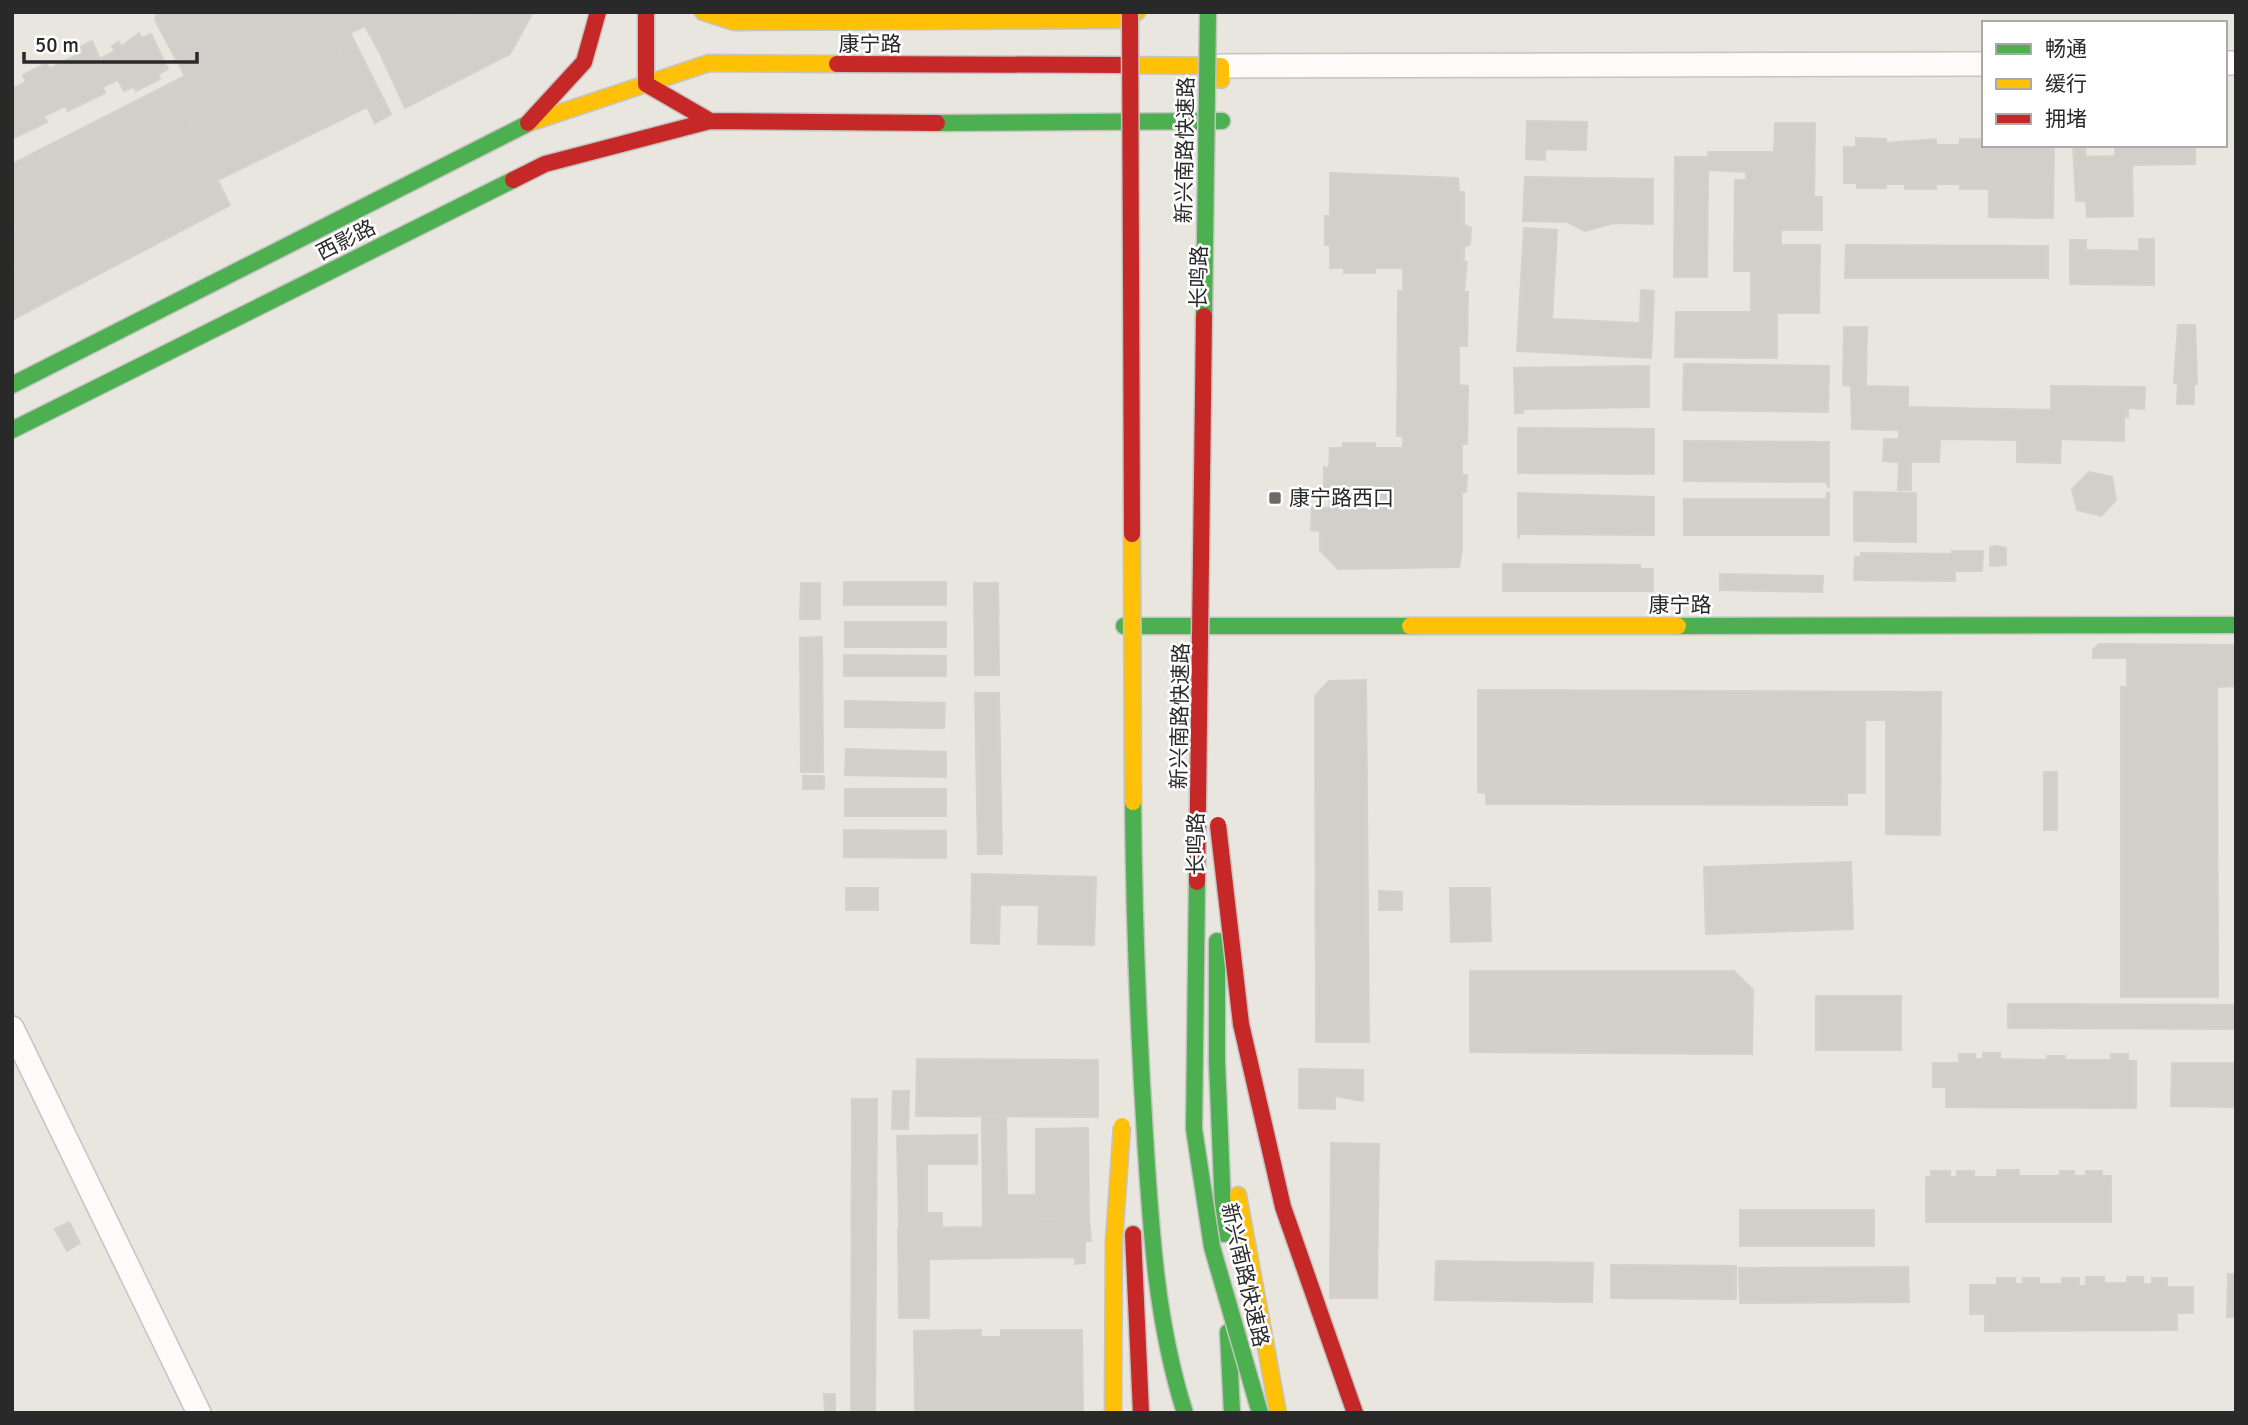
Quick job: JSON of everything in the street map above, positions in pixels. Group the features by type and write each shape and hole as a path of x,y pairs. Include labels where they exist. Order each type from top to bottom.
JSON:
{"main road":[{"path":"528,122 584,62 598,12"},
{"path":"646,12 646,84 710,121 1119,124 1222,121"},
{"path":"703,12 734,22 1123,20 1137,12"},
{"path":"1130,12 1134,960 1154,1277 1172,1373 1185,1413"},
{"path":"1197,12 1221,65"},
{"name":"新兴南路快速路","path":"1208,12 1202,694 1194,1129 1212,1247 1260,1413"},
{"name":"长鸣路","path":"1217,586 1223,12"},
{"name":"康宁路","path":"528,122 709,63 1118,67 1221,65"},
{"path":"1118,67 1126,1074 1141,1413"},
{"name":"西影路","path":"12,430 545,164 710,121"},
{"name":"西影路","path":"12,385 528,122"},
{"name":"康宁路","path":"1124,625 2236,625"},
{"path":"1202,694 1244,1037 1283,1206 1355,1413"},
{"name":"长鸣路","path":"1216,805 1218,1089 1231,1413"},
{"path":"1125,1080 1134,960"},
{"path":"1218,1089 1278,1413"},
{"path":"1113,1413 1114,1241 1124,1107"}],"street":[{"path":"1221,65 1982,64"},
{"path":"12,1028 199,1413"}],"building":[{"path":"157,12 468,12 382,57 365,26 350,33 391,114 375,123 339,50 189,123 230,205 12,320 12,270 30,261 40,281 93,255 87,243 53,260 50,255 42,259 38,249 28,254 12,224 12,164 185,76 155,20"},
{"path":"469,12 533,12 510,54 405,108 382,58"},
{"path":"139,33 142,38 151,34 168,69 158,74 160,79 136,91 134,87 124,91 118,80 102,87 105,93 68,111 65,106 44,116 47,122 12,139 12,89 26,82 23,75 47,63 49,69 83,52 81,47 92,41 100,59 115,51 112,46 119,42 121,47"},
{"path":"339,51 367,107 218,180 190,124"},
{"path":"1527,121 1587,122 1586,150 1545,149 1545,160 1526,159"},
{"path":"1775,123 1815,123 1814,197 1822,197 1822,230 1781,230 1781,245 1820,245 1819,313 1777,313 1777,358 1675,357 1676,312 1751,312 1751,271 1734,271 1735,180 1746,180 1746,172 1708,170 1707,277 1674,277 1675,157 1708,157 1708,152 1774,152"},
{"path":"1856,138 1886,139 1886,143 1936,139 1936,145 1960,145 1960,139 1982,139 1982,147 2054,147 2053,218 1989,217 1989,189 1960,189 1960,184 1936,184 1936,189 1905,189 1905,184 1886,184 1886,188 1857,188 1857,183 1844,183 1844,147 1856,147"},
{"path":"2073,147 2085,147 2086,157 2115,156 2115,147 2195,147 2195,164 2132,165 2133,216 2087,217 2086,201 2076,201"},
{"path":"1330,173 1458,178 1459,192 1464,192 1464,225 1471,228 1470,244 1464,247 1464,262 1467,262 1464,292 1468,292 1467,346 1459,346 1459,385 1468,386 1467,444 1462,444 1462,475 1467,475 1467,480 1466,492 1462,492 1462,549 1459,567 1338,569 1320,550 1320,531 1311,530 1312,507 1329,508 1330,497 1324,497 1324,467 1329,468 1330,448 1343,448 1343,443 1375,443 1375,448 1403,448 1403,436 1397,436 1398,291 1403,291 1403,268 1375,268 1375,273 1344,273 1344,268 1330,268 1330,245 1325,245 1325,216 1330,216"},
{"path":"1525,177 1653,179 1653,224 1614,223 1585,231 1567,222 1523,221"},
{"path":"12,224 28,254 38,249 42,259 50,255 53,260 87,243 93,255 40,281 30,261 12,270"},
{"path":"1524,228 1557,230 1552,319 1640,323 1641,290 1654,291 1651,358 1517,351"},
{"path":"2139,239 2154,239 2154,285 2070,284 2070,240 2086,240 2086,250 2139,251"},
{"path":"1846,245 2048,246 2048,278 1845,278"},
{"path":"2178,325 2195,325 2197,384 2194,384 2194,404 2177,404 2178,383 2174,383"},
{"path":"1844,327 1867,327 1866,386 1908,387 1908,407 2051,410 2051,386 2145,387 2144,409 2128,408 2128,417 2124,417 2124,441 2061,439 2060,463 2017,462 2017,440 1940,439 1939,462 1911,462 1911,490 1898,490 1899,462 1883,461 1884,439 1899,439 1899,430 1852,429 1851,386 1843,385"},
{"path":"1684,364 1829,366 1828,412 1683,410"},
{"path":"1649,366 1649,407 1523,409 1523,413 1515,413 1514,368"},
{"path":"1518,428 1654,429 1654,474 1518,473"},
{"path":"1684,441 1829,442 1829,488 1826,482 1684,481"},
{"path":"2089,472 2112,477 2116,500 2101,516 2077,510 2072,489"},
{"path":"1854,492 1916,493 1916,542 1854,541"},
{"path":"1518,493 1654,497 1654,535 1520,534 1518,539"},
{"path":"1827,493 1829,535 1684,535 1684,499 1826,499"},
{"path":"1990,547 2006,548 2006,565 1990,566"},
{"path":"1952,551 1983,551 1982,571 1955,571 1955,581 1854,580 1855,557 1861,557 1861,553 1952,554"},
{"path":"1503,564 1640,565 1640,569 1653,569 1653,591 1503,591"},
{"path":"1720,574 1823,576 1822,592 1720,590"},
{"path":"844,582 946,582 946,605 844,605"},
{"path":"801,583 820,583 820,619 800,619"},
{"path":"974,583 998,583 999,675 975,675"},
{"path":"845,622 946,622 946,647 845,647"},
{"path":"822,637 823,772 801,772 800,638"},
{"path":"2099,644 2235,645 2235,686 2217,687 2218,997 2121,997 2121,687 2127,687 2127,658 2093,658 2093,650"},
{"path":"844,655 946,656 946,676 844,676"},
{"path":"1366,680 1369,1042 1316,1042 1315,696 1329,681"},
{"path":"1478,690 1941,692 1940,835 1886,834 1886,720 1865,720 1865,793 1847,793 1847,805 1486,804 1486,793 1478,792"},
{"path":"975,693 999,693 1002,854 978,854"},
{"path":"845,701 945,703 944,728 845,727"},
{"path":"846,749 946,752 946,777 845,775"},
{"path":"2044,772 2057,772 2057,830 2044,830"},
{"path":"803,776 824,776 824,789 803,789"},
{"path":"845,789 946,789 946,816 845,816"},
{"path":"844,830 946,831 946,858 844,857"},
{"path":"1851,862 1853,929 1706,934 1704,867"},
{"path":"972,874 1096,877 1094,945 1038,944 1039,905 1000,905 999,944 971,943"},
{"path":"846,888 878,888 878,910 846,910"},
{"path":"1450,888 1490,888 1491,941 1451,942"},
{"path":"1379,891 1402,892 1402,910 1379,910"},
{"path":"1470,971 1734,971 1753,990 1752,1054 1470,1052"},
{"path":"1816,996 1901,996 1901,1050 1816,1050"},
{"path":"2008,1004 2236,1005 2236,1029 2008,1028"},
{"path":"1983,1053 2000,1053 2000,1059 2047,1060 2047,1056 2065,1056 2065,1060 2111,1060 2111,1054 2128,1054 2128,1061 2136,1061 2136,1108 1946,1107 1946,1087 1933,1087 1933,1063 1959,1063 1959,1054 1975,1054 1975,1059 1983,1059"},
{"path":"917,1059 1098,1060 1098,1117 916,1116"},
{"path":"2172,1063 2236,1063 2236,1107 2171,1106"},
{"path":"1299,1069 1363,1070 1363,1101 1335,1096 1335,1109 1299,1108"},
{"path":"893,1091 909,1091 908,1129 892,1129"},
{"path":"852,1099 877,1099 875,1413 851,1413"},
{"path":"982,1117 1006,1117 1007,1195 1036,1195 1036,1219 1089,1218 1091,1241 1085,1241 1085,1263 1075,1264 1075,1257 929,1259 929,1318 899,1318 898,1228 983,1227"},
{"path":"1088,1128 1089,1218 1036,1218 1036,1129"},
{"path":"977,1135 977,1164 927,1164 927,1213 942,1213 942,1226 899,1227 897,1136"},
{"path":"1331,1143 1379,1144 1377,1298 1330,1298"},
{"path":"1997,1170 2019,1170 2019,1176 2060,1176 2060,1171 2074,1171 2074,1176 2086,1176 2086,1171 2102,1171 2102,1176 2111,1176 2111,1222 1926,1222 1926,1177 1931,1177 1931,1171 1950,1171 1950,1177 1957,1177 1957,1171 1974,1171 1974,1177 1997,1177"},
{"path":"1740,1210 1874,1210 1874,1246 1740,1246"},
{"path":"69,1222 80,1243 67,1251 55,1229"},
{"path":"1436,1261 1593,1263 1592,1302 1435,1300"},
{"path":"1611,1265 1736,1266 1736,1299 1611,1298"},
{"path":"1908,1267 1909,1302 1740,1303 1739,1268"},
{"path":"2228,1274 2236,1274 2236,1317 2227,1317"},
{"path":"2086,1277 2104,1277 2104,1283 2127,1283 2127,1277 2143,1277 2143,1284 2152,1284 2152,1278 2167,1278 2167,1287 2193,1287 2193,1313 2177,1313 2177,1330 1985,1331 1985,1314 1970,1314 1970,1285 1997,1285 1997,1278 2015,1278 2015,1284 2023,1284 2023,1278 2039,1278 2039,1284 2062,1284 2062,1278 2079,1278 2079,1286 2086,1286"},
{"path":"981,1330 981,1337 1001,1337 1001,1330 1082,1330 1083,1413 915,1413 914,1331"},
{"path":"824,1394 835,1394 835,1413 825,1413"}],"traffic: fast":[{"path":"1204,316 1208,12"},
{"path":"937,123 1222,121"},
{"path":"12,385 529,123"},
{"path":"12,430 513,180"},
{"path":"1678,626 2236,625"},
{"path":"1124,626 1410,626"},
{"path":"1133,802 1138,1011 1153,1241 1167,1345 1185,1413"},
{"path":"1197,882 1194,1129 1212,1247 1260,1413"},
{"path":"1217,941 1217,1062 1224,1234"},
{"path":"1228,1332 1232,1413"}],"traffic: slow":[{"path":"703,12 734,22 1123,20 1137,12"},
{"path":"529,123 709,63 837,64"},
{"path":"1124,65 1221,66 1221,80"},
{"path":"1132,534 1133,802"},
{"path":"1410,626 1678,626"},
{"path":"1113,1413 1114,1241 1122,1126"},
{"path":"1238,1195 1278,1413"}],"traffic: jam":[{"path":"528,123 584,62 598,12"},
{"path":"646,12 646,84 710,121"},
{"path":"1130,12 1132,534"},
{"path":"837,64 1124,65"},
{"path":"513,180 545,164 710,121 937,123"},
{"path":"1197,882 1204,316"},
{"path":"1218,825 1241,1024"},
{"path":"1241,1024 1283,1207 1355,1413"},
{"path":"1133,1234 1141,1413"}],"place":[{"name":"康宁路西口","path":"1275,498"}]}
